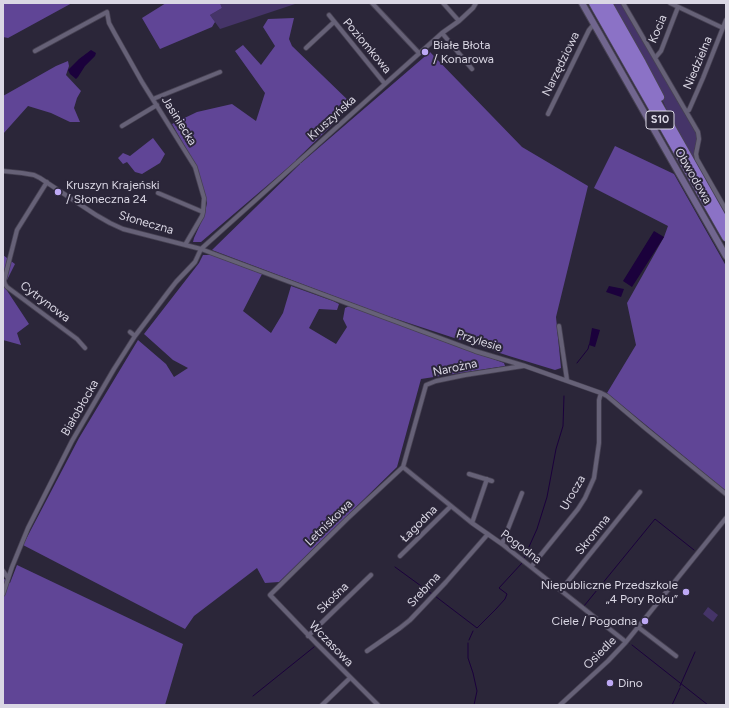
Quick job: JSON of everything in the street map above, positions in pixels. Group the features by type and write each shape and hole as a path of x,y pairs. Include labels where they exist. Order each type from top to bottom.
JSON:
{"highway":[{"name":"S10","path":"593,3 726,237"},
{"name":"S10","path":"601,3 726,224"},
{"path":"608,3 655,87 673,129"}],"street":[{"path":"372,3 419,53"},
{"path":"443,3 459,21"},
{"name":"Kruszyńska","path":"201,249 419,53 442,33 459,21 473,8 476,3"},
{"name":"Obwodowa","path":"582,3 726,256"},
{"path":"623,3 698,132 699,139 696,154 697,159 726,210"},
{"path":"670,3 723,28"},
{"name":"Kocia","path":"655,58 661,50 678,7"},
{"name":"Jasiniecka","path":"35,51 107,12 109,23 115,34 195,167 204,198 203,212"},
{"name":"Poziomkowa","path":"329,15 385,84"},
{"name":"Niedzielna","path":"686,111 689,110 726,20"},
{"name":"Poziomkowa","path":"306,48 334,22"},
{"name":"Narzędziowa","path":"548,114 589,30 594,24"},
{"path":"442,33 472,68"},
{"path":"153,99 220,72"},
{"path":"122,126 157,106"},
{"name":"Słoneczna","path":"3,171 34,175 96,215 116,226 129,231 201,249"},
{"name":"Cytrynowa","path":"47,182 17,230 4,280 7,287 77,339 85,348"},
{"path":"158,193 203,212 184,245"},
{"name":"Białobłocka","path":"3,594 28,528 65,453 114,369 136,336 176,282 195,262 201,249"},
{"name":"Przylesie","path":"201,249 475,351 525,366 601,393 607,396 726,494"},
{"path":"559,326 566,380"},
{"path":"130,332 136,336"},
{"name":"Narożna","path":"403,467 426,385 465,375 525,366"},
{"name":"Urocza","path":"531,566 578,509 594,478 599,443 599,400 601,393"},
{"path":"75,426 80,428"},
{"name":"Pogodna","path":"403,467 472,523 531,566 626,642"},
{"name":"Letniskowa","path":"270,595 347,519 403,467"},
{"path":"469,474 489,480 472,523"},
{"path":"48,477 51,482"},
{"name":"Skromna","path":"561,590 640,492"},
{"path":"502,544 522,493"},
{"name":"Łagodna","path":"400,556 451,506"},
{"name":"Osiedle","path":"560,705 608,661 626,642 726,518"},
{"path":"24,524 28,528"},
{"name":"Srebrna","path":"367,651 410,620 488,534"},
{"path":"3,570 8,578"},
{"name":"Skośna","path":"308,636 371,575"},
{"name":"Wczasowa","path":"270,595 308,636 378,705"},
{"path":"638,627 676,656"},
{"path":"322,705 350,678"}],"shaded area":[{"path":"3,3 72,3 8,38 3,37"},
{"path":"166,3 220,3 222,8 210,15 215,22 212,27 160,49 142,18"},
{"path":"220,3 298,3 220,29 210,15 222,8"},
{"path":"612,3 622,3 697,135 694,151 695,157 726,212 726,216 672,121"},
{"path":"294,18 289,39 292,46 353,105 296,160 301,163 430,52 522,147 588,186 556,317 561,368 555,370 369,310 368,312 504,363 505,366 421,379 397,467 279,582 265,583 257,568 194,616 185,629 23,545 79,438 138,340 166,364 174,377 188,368 173,360 144,334 199,263 203,255 212,255 262,274 243,311 271,333 283,313 291,286 339,304 337,310 319,309 309,328 336,344 347,327 343,319 345,308 349,306 368,309 212,250 300,164 296,161 201,242 193,242 204,216 207,203 196,166 172,124 197,112 232,104 256,121 265,93 235,51 243,45 261,65 275,46 263,27 268,19"},
{"path":"91,50 96,53 95,56 85,66 76,79 68,70"},
{"path":"68,61 69,66 66,75 81,91 74,108 80,122 70,122 51,113 28,106 3,134 3,96 56,66"},
{"path":"153,138 165,154 160,163 142,174 135,172 127,162 123,164 118,158 123,153 130,156"},
{"path":"615,146 674,174 726,266 726,491 607,393 636,345 627,303 664,237 668,226 594,188"},
{"path":"654,231 664,237 632,287 623,281"},
{"path":"3,255 15,264 4,286 29,324 17,333 21,345 3,340"},
{"path":"609,286 624,289 621,297 606,292"},
{"path":"592,328 600,330 595,347 589,345"},
{"path":"17,565 183,644 165,705 3,705 3,577 10,583"},
{"path":"708,607 718,615 713,622 703,614"}],"waterway":[{"path":"577,363 588,349 589,345"},
{"path":"524,558 537,529 547,497 556,449 563,426 564,396"},
{"path":"584,606 655,519 694,550"},
{"path":"435,596 477,628 505,599 507,594 499,588 522,563"},
{"path":"395,567 432,594"},
{"path":"469,640 473,631"},
{"path":"468,643 468,658 477,691 474,705"},
{"path":"632,645 708,705"},
{"path":"253,696 314,647"},
{"path":"680,686 695,652"},
{"path":"672,705 680,688"}],"place":[{"name":"Białe Błota / Konarowa","path":"425,52"},
{"name":"Kruszyn Krajeński / Słoneczna 24","path":"58,192"},
{"name":"Niepubliczne Przedszkole „4 Pory Roku”","path":"686,592"},
{"name":"Ciele / Pogodna","path":"645,621"},
{"name":"Dino","path":"610,683"}]}
